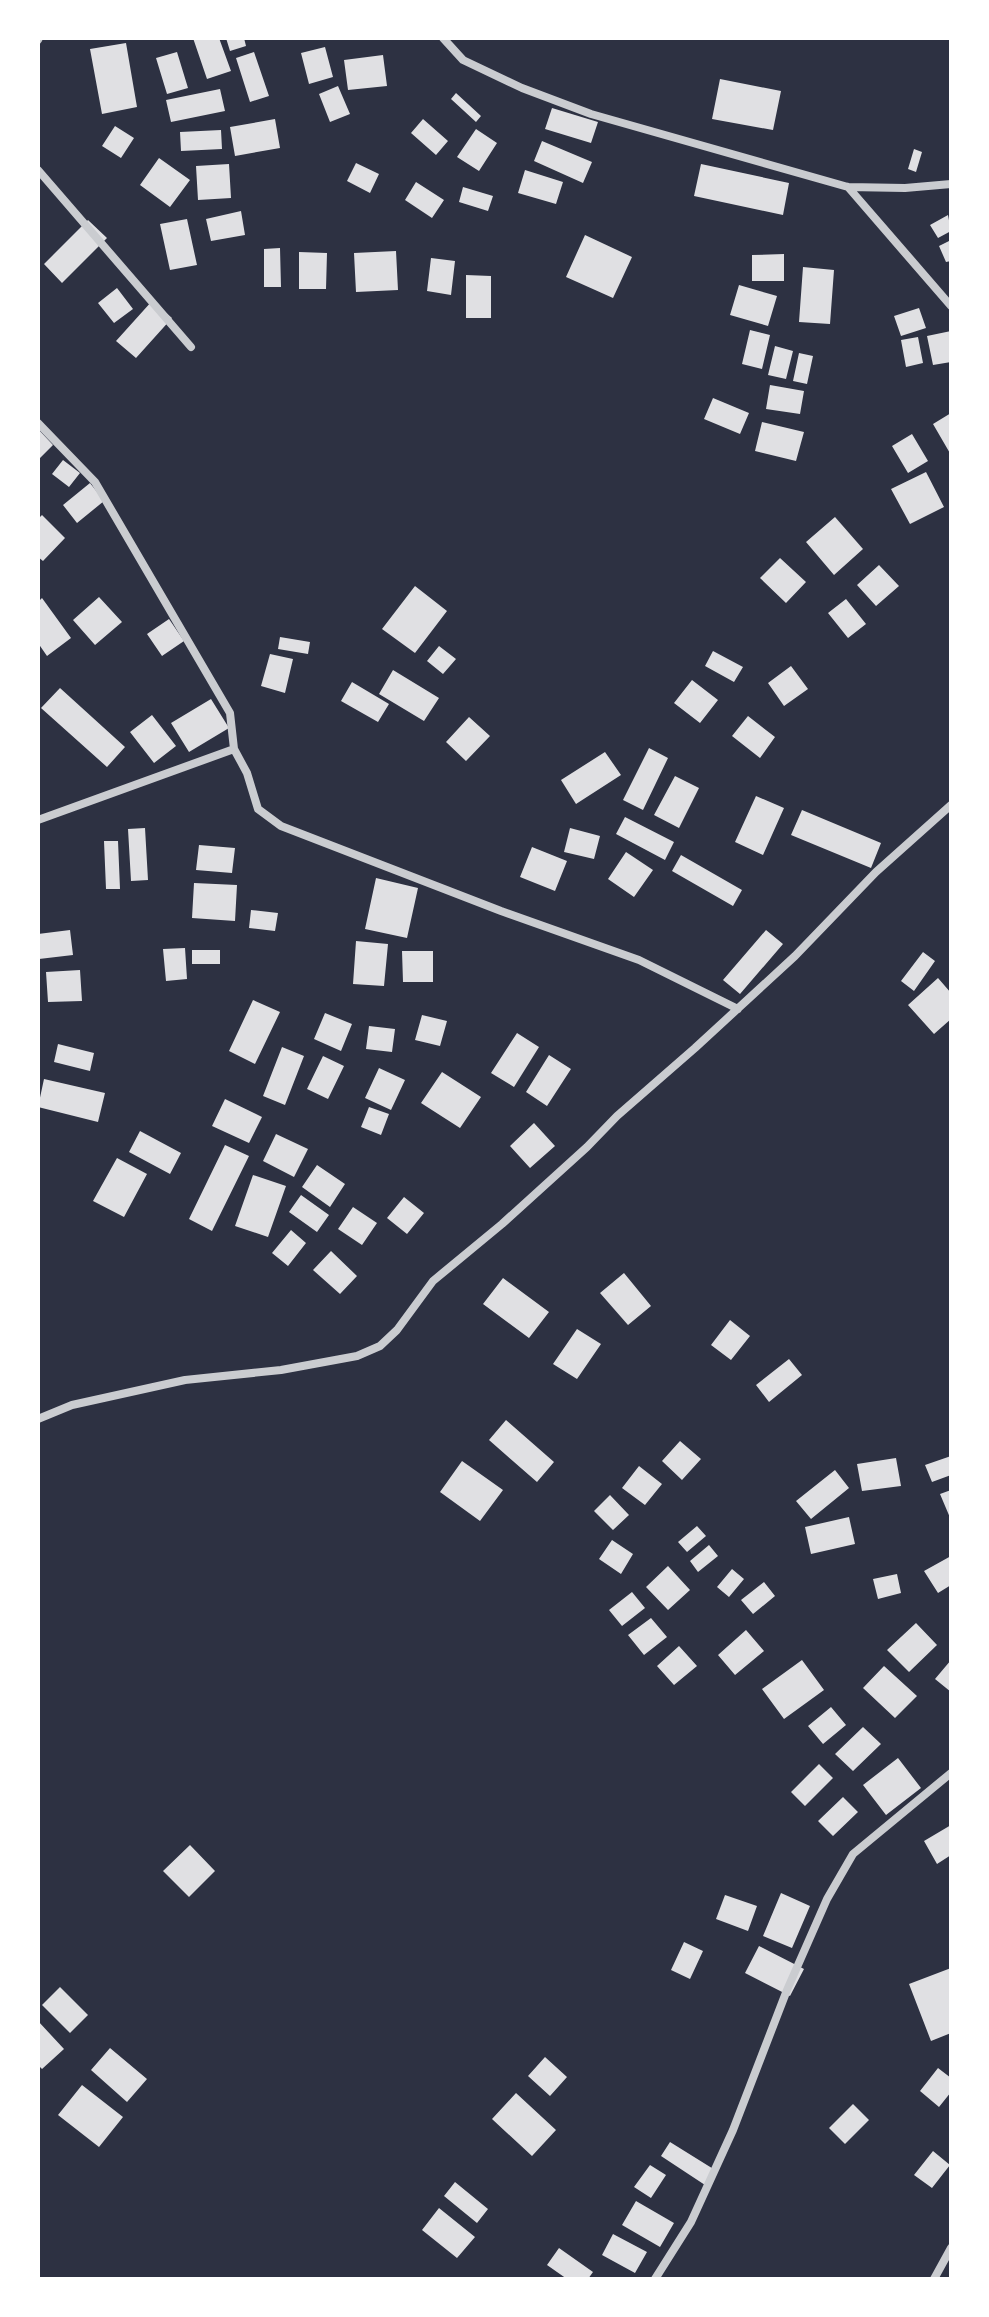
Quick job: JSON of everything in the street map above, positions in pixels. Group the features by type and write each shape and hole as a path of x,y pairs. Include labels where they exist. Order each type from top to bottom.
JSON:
{"street":[{"path":"443,38 463,60 522,88 591,114 848,187 905,188 951,184"},
{"path":"38,170 191,347"},
{"path":"848,187 951,306"},
{"path":"38,423 95,482 230,713 234,749 247,773 258,809 281,826 501,911 639,960 738,1009"},
{"path":"38,820 234,749"},
{"path":"38,1419 72,1405 185,1380 281,1370 357,1356 380,1346 397,1330 433,1281 502,1224 738,1009 795,956 876,872 951,805"},
{"path":"655,2279 691,2222 733,2130 787,1990 853,1854 951,1773"},
{"path":"934,2279 951,2248"}],"building":[{"path":"193,38 219,38 231,71 207,79"},
{"path":"226,38 244,38 246,46 230,51"},
{"path":"126,43 137,107 102,114 90,49"},
{"path":"325,47 333,77 309,84 301,53"},
{"path":"177,52 188,88 167,94 156,58"},
{"path":"254,52 269,96 250,102 236,58"},
{"path":"383,55 387,86 348,90 344,60"},
{"path":"720,79 781,91 773,130 712,119"},
{"path":"338,86 350,114 330,122 319,94"},
{"path":"220,89 225,111 171,122 166,100"},
{"path":"456,93 481,116 476,122 451,99"},
{"path":"552,108 598,122 591,143 545,129"},
{"path":"275,119 280,148 235,156 230,127"},
{"path":"423,119 448,141 436,155 411,133"},
{"path":"115,126 134,138 121,158 102,146"},
{"path":"476,129 497,143 479,171 457,157"},
{"path":"221,130 222,149 181,151 180,132"},
{"path":"542,141 592,162 583,183 534,161"},
{"path":"914,149 922,152 916,172 908,169"},
{"path":"159,158 190,180 170,207 140,185"},
{"path":"356,163 379,174 370,193 347,181"},
{"path":"229,164 231,198 198,200 196,166"},
{"path":"701,164 789,183 783,215 694,196"},
{"path":"525,170 563,182 556,204 518,193"},
{"path":"416,182 444,200 432,218 405,200"},
{"path":"463,187 493,196 488,211 459,202"},
{"path":"241,211 245,235 211,241 206,219"},
{"path":"948,215 951,231 938,238 930,225"},
{"path":"187,219 197,265 170,270 160,224"},
{"path":"88,220 107,238 62,283 44,264"},
{"path":"585,235 632,257 613,298 566,277"},
{"path":"951,240 951,261 946,262 939,246"},
{"path":"280,248 281,287 264,287 264,249"},
{"path":"396,251 398,290 356,292 354,253"},
{"path":"299,252 327,253 326,289 299,289"},
{"path":"784,254 784,281 752,281 752,255"},
{"path":"431,258 455,261 451,295 427,291"},
{"path":"803,267 834,270 830,324 799,322"},
{"path":"466,275 491,276 491,318 466,318"},
{"path":"739,285 777,296 768,326 730,315"},
{"path":"117,288 133,309 114,323 98,303"},
{"path":"152,301 172,318 136,358 116,341"},
{"path":"919,308 926,328 901,336 894,316"},
{"path":"750,330 770,335 762,369 742,364"},
{"path":"951,331 951,362 933,365 927,336"},
{"path":"918,337 923,363 906,367 901,340"},
{"path":"775,346 793,351 786,379 768,375"},
{"path":"799,353 813,356 807,384 793,381"},
{"path":"770,385 804,391 800,414 766,409"},
{"path":"713,398 749,413 740,434 704,419"},
{"path":"951,413 951,455 933,424"},
{"path":"762,422 804,432 796,461 755,451"},
{"path":"38,429 53,445 38,460"},
{"path":"912,434 928,461 908,473 892,446"},
{"path":"63,460 80,473 69,487 52,474"},
{"path":"926,472 944,507 910,524 891,489"},
{"path":"90,483 104,501 77,523 63,505"},
{"path":"42,515 65,538 43,561 38,557 38,519"},
{"path":"835,517 863,549 834,575 806,542"},
{"path":"780,558 806,582 786,603 760,578"},
{"path":"879,565 899,586 876,606 857,585"},
{"path":"415,586 447,611 415,653 382,629"},
{"path":"99,597 122,622 95,645 73,620"},
{"path":"42,598 71,638 47,656 38,643 38,602"},
{"path":"846,599 866,624 848,638 828,613"},
{"path":"169,619 184,641 162,656 147,634"},
{"path":"280,637 310,642 308,654 278,649"},
{"path":"439,646 456,659 443,674 427,661"},
{"path":"713,651 743,667 734,682 705,666"},
{"path":"270,654 293,659 285,693 261,686"},
{"path":"791,666 808,689 784,706 768,683"},
{"path":"393,670 439,698 424,721 379,694"},
{"path":"692,680 718,700 700,723 674,703"},
{"path":"352,682 389,704 378,722 341,701"},
{"path":"60,688 125,747 107,767 41,708"},
{"path":"211,699 229,728 189,752 171,723"},
{"path":"152,715 176,746 154,763 130,732"},
{"path":"748,716 775,737 760,758 732,736"},
{"path":"469,717 490,736 466,761 446,742"},
{"path":"649,748 668,758 643,810 623,800"},
{"path":"605,752 621,775 576,804 561,780"},
{"path":"675,776 699,788 679,828 654,815"},
{"path":"756,796 784,808 763,855 735,842"},
{"path":"802,810 881,843 871,868 791,835"},
{"path":"625,817 674,842 665,860 616,834"},
{"path":"145,828 148,880 131,881 128,829"},
{"path":"570,828 600,836 594,859 564,852"},
{"path":"104,841 118,841 120,889 106,889"},
{"path":"199,845 235,848 232,873 196,870"},
{"path":"532,847 567,861 555,891 520,877"},
{"path":"626,852 653,870 634,897 608,879"},
{"path":"681,855 742,890 733,906 672,871"},
{"path":"376,878 418,888 407,938 365,929"},
{"path":"194,883 237,885 235,921 192,918"},
{"path":"251,910 278,913 275,931 249,928"},
{"path":"70,930 73,955 39,959 38,934"},
{"path":"766,930 783,944 740,994 723,980"},
{"path":"356,941 388,944 384,986 353,984"},
{"path":"185,948 187,979 166,981 163,949"},
{"path":"192,950 220,950 220,964 192,964"},
{"path":"402,951 433,951 433,982 403,982"},
{"path":"923,952 935,961 914,991 901,981"},
{"path":"80,970 82,1001 48,1002 46,972"},
{"path":"938,978 951,993 951,1019 934,1034 908,1005"},
{"path":"253,1000 280,1012 255,1064 229,1051"},
{"path":"325,1013 352,1024 341,1051 314,1039"},
{"path":"422,1015 447,1021 440,1046 415,1040"},
{"path":"369,1026 395,1029 392,1052 366,1049"},
{"path":"517,1033 539,1047 514,1087 491,1073"},
{"path":"58,1044 94,1053 90,1071 54,1062"},
{"path":"282,1047 304,1056 285,1105 263,1096"},
{"path":"549,1055 571,1069 547,1106 526,1092"},
{"path":"323,1056 344,1066 328,1099 307,1089"},
{"path":"379,1068 405,1080 391,1110 365,1098"},
{"path":"442,1072 481,1097 460,1128 421,1103"},
{"path":"44,1079 105,1093 98,1122 38,1107"},
{"path":"225,1099 262,1117 249,1143 212,1126"},
{"path":"369,1107 389,1114 381,1135 361,1127"},
{"path":"534,1123 555,1146 530,1168 510,1146"},
{"path":"140,1131 181,1153 170,1174 129,1152"},
{"path":"276,1134 308,1149 294,1177 263,1161"},
{"path":"225,1145 249,1156 212,1231 189,1219"},
{"path":"117,1158 147,1174 124,1217 93,1201"},
{"path":"317,1165 345,1184 330,1207 302,1187"},
{"path":"253,1175 286,1186 268,1237 235,1226"},
{"path":"301,1195 329,1215 317,1232 289,1212"},
{"path":"404,1197 424,1213 407,1234 387,1218"},
{"path":"353,1207 377,1223 362,1245 338,1229"},
{"path":"291,1230 306,1243 288,1266 272,1253"},
{"path":"331,1251 357,1276 340,1294 313,1270"},
{"path":"624,1273 651,1306 628,1325 600,1293"},
{"path":"503,1278 549,1312 529,1338 483,1304"},
{"path":"730,1320 750,1336 731,1360 711,1345"},
{"path":"577,1329 601,1344 577,1379 553,1364"},
{"path":"789,1359 802,1375 769,1402 756,1385"},
{"path":"506,1420 554,1462 537,1482 489,1440"},
{"path":"680,1441 701,1459 682,1480 662,1461"},
{"path":"951,1456 951,1475 932,1482 925,1465"},
{"path":"896,1458 901,1486 862,1491 857,1464"},
{"path":"462,1461 503,1490 480,1521 440,1492"},
{"path":"639,1466 662,1484 645,1505 622,1488"},
{"path":"835,1470 849,1488 811,1519 796,1501"},
{"path":"951,1490 951,1520 940,1494"},
{"path":"610,1495 629,1515 613,1530 594,1511"},
{"path":"849,1517 855,1544 811,1554 805,1527"},
{"path":"697,1526 706,1536 687,1552 678,1542"},
{"path":"612,1540 633,1554 621,1574 599,1559"},
{"path":"709,1545 718,1556 698,1572 690,1561"},
{"path":"951,1556 951,1585 938,1593 924,1571"},
{"path":"668,1566 690,1590 668,1610 646,1587"},
{"path":"732,1569 744,1579 729,1597 717,1587"},
{"path":"897,1574 901,1593 878,1599 873,1579"},
{"path":"764,1582 775,1596 753,1614 741,1600"},
{"path":"632,1592 645,1608 622,1626 609,1610"},
{"path":"651,1618 667,1637 644,1655 628,1635"},
{"path":"916,1623 937,1645 909,1672 887,1650"},
{"path":"746,1630 764,1651 735,1675 718,1655"},
{"path":"679,1646 697,1666 674,1685 657,1666"},
{"path":"802,1660 824,1690 784,1719 762,1689"},
{"path":"951,1660 951,1692 935,1679"},
{"path":"884,1666 917,1696 895,1718 863,1688"},
{"path":"831,1707 846,1725 823,1744 808,1726"},
{"path":"863,1727 881,1744 853,1771 835,1754"},
{"path":"898,1758 921,1788 886,1815 863,1785"},
{"path":"819,1764 833,1778 805,1806 791,1792"},
{"path":"843,1797 858,1812 833,1836 818,1821"},
{"path":"951,1825 951,1855 937,1864 924,1841"},
{"path":"190,1845 215,1871 189,1897 163,1871"},
{"path":"781,1893 810,1906 792,1948 763,1936"},
{"path":"725,1895 757,1906 748,1931 716,1919"},
{"path":"684,1942 703,1951 690,1979 671,1970"},
{"path":"759,1946 804,1969 790,1996 745,1973"},
{"path":"951,1968 951,2033 931,2041 909,1984"},
{"path":"60,1987 88,2015 70,2033 42,2005"},
{"path":"38,2021 64,2049 42,2069 38,2065"},
{"path":"110,2048 147,2079 127,2102 91,2070"},
{"path":"545,2057 567,2077 550,2096 528,2076"},
{"path":"938,2068 951,2078 951,2092 939,2107 920,2091"},
{"path":"82,2085 123,2117 99,2147 58,2115"},
{"path":"516,2093 556,2130 532,2156 492,2119"},
{"path":"853,2104 869,2120 845,2144 829,2128"},
{"path":"670,2142 715,2170 705,2185 661,2156"},
{"path":"933,2151 950,2165 932,2188 914,2175"},
{"path":"650,2165 666,2175 651,2198 634,2187"},
{"path":"455,2182 488,2209 477,2223 444,2196"},
{"path":"636,2201 674,2223 660,2247 622,2225"},
{"path":"439,2208 475,2237 457,2258 422,2230"},
{"path":"613,2234 647,2252 635,2273 602,2255"},
{"path":"559,2248 593,2272 588,2279 567,2279 547,2265"}]}
